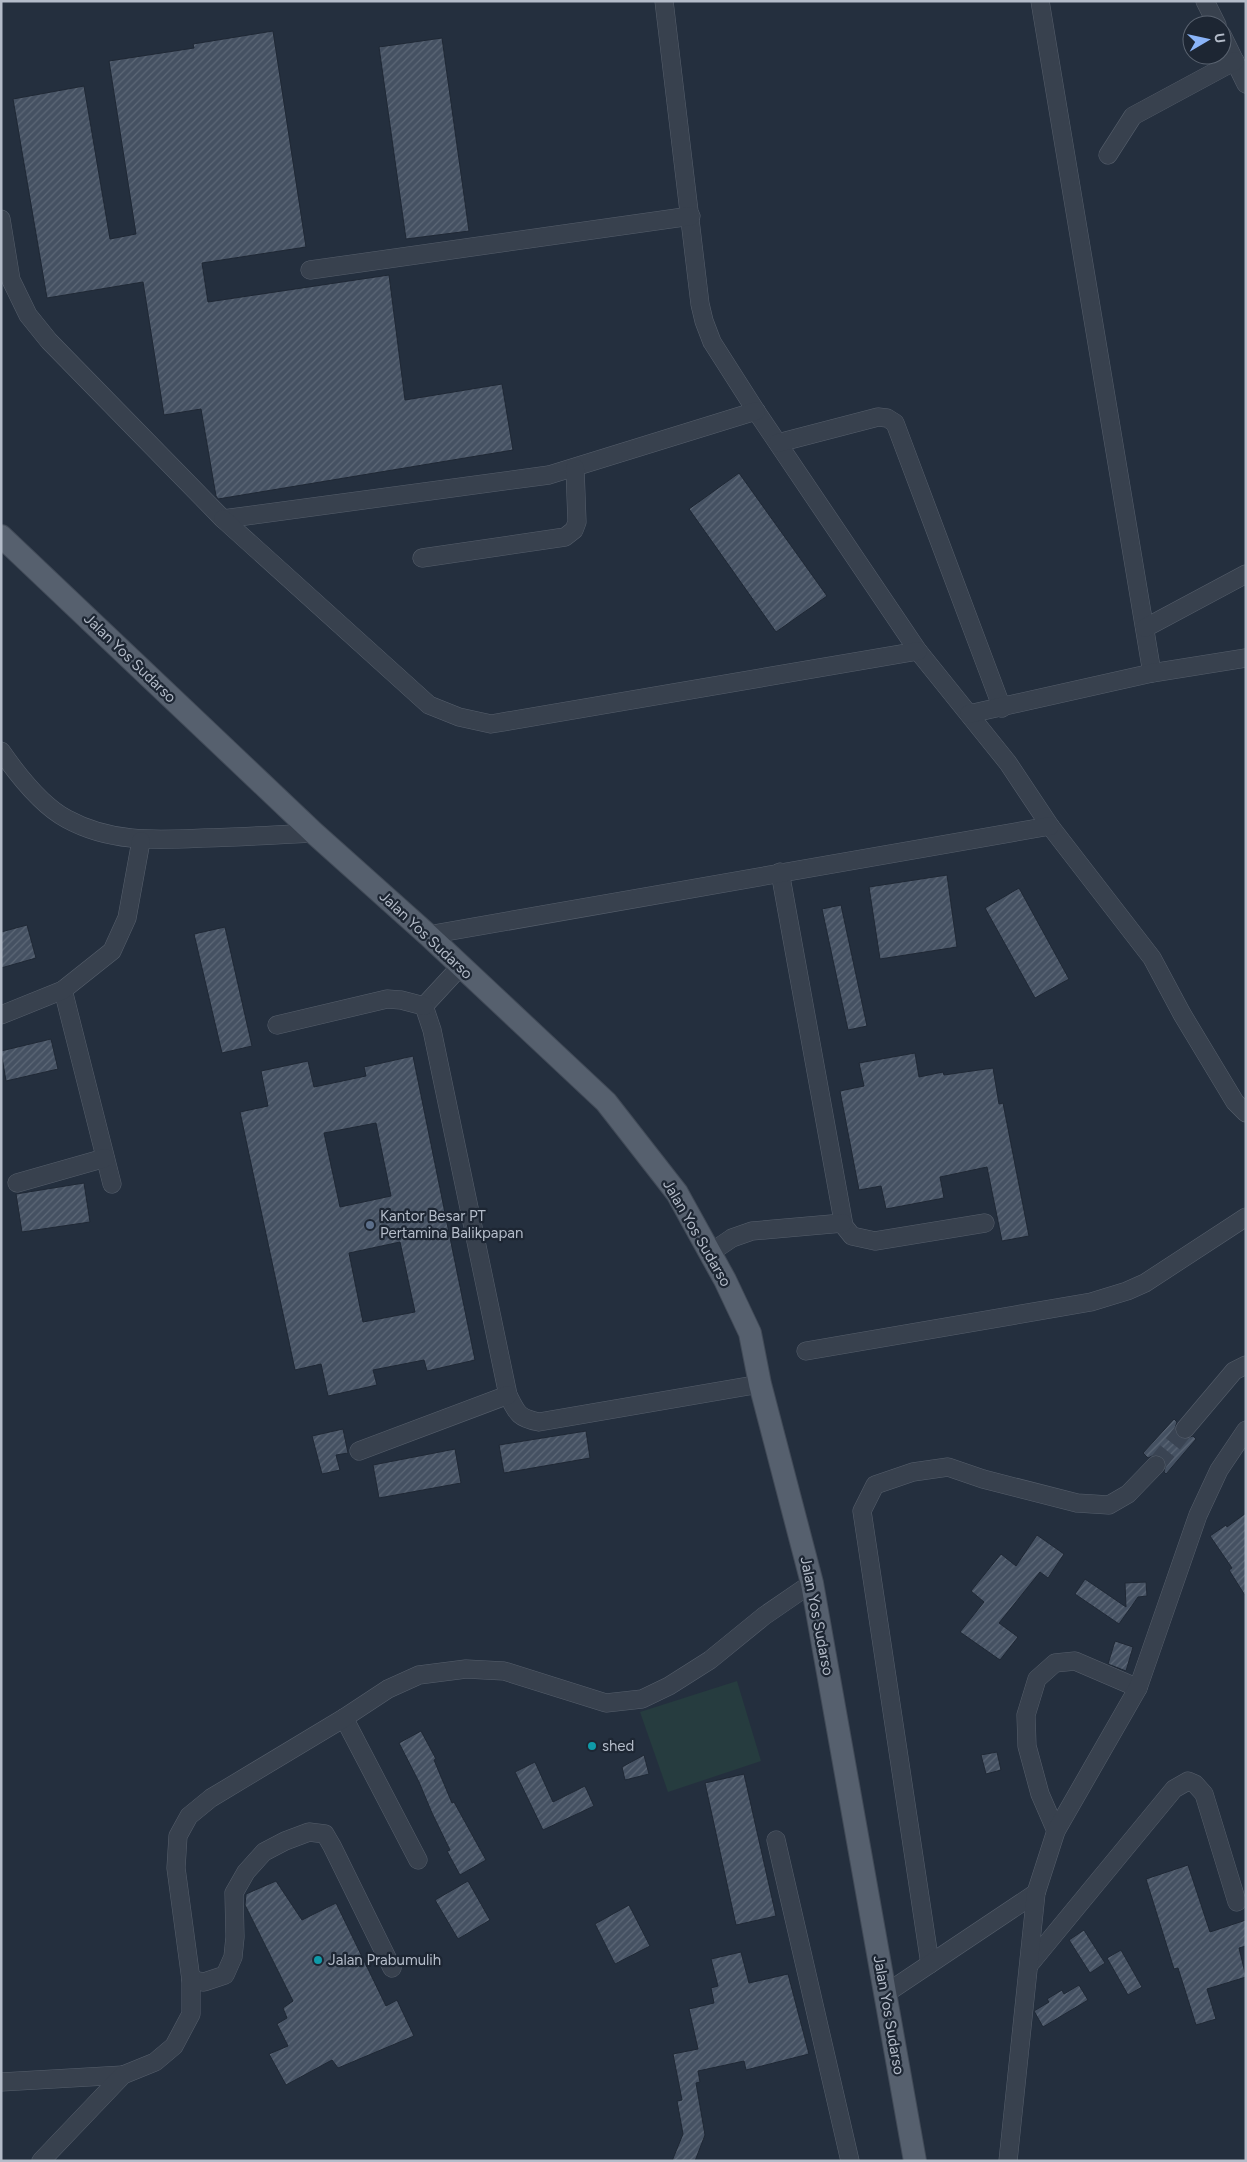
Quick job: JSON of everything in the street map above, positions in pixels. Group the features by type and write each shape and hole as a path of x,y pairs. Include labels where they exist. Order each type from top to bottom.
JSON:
{"main road":[{"name":"Jalan Yos Sudarso","path":"1,536 314,833 428,935 606,1102 677,1193 725,1280 750,1333 760,1384 812,1583 915,2161"}],"street":[{"path":"664,1 700,304 712,342 918,651 1008,763 1050,826 1152,958 1182,1014 1235,1102 1246,1113"},
{"path":"1040,1 1152,673"},
{"path":"1205,1 1212,15"},
{"path":"1232,55 1246,84"},
{"path":"1108,155 1133,116 1235,61"},
{"path":"310,270 691,216"},
{"path":"1,219 11,280 28,315 49,341 222,519 430,705 459,717 491,724 918,651"},
{"path":"222,519 549,475 756,410"},
{"path":"778,443 878,418 887,418 895,423 1002,708"},
{"path":"422,558 565,537 574,530 577,522 575,468"},
{"path":"1145,628 1246,574"},
{"path":"970,714 1152,673 1246,658"},
{"path":"1,751 11,766 40,797 66,819 99,832 141,840 314,833"},
{"path":"428,935 1050,826"},
{"path":"1,1015 63,990 112,951 127,918 141,840"},
{"path":"780,872 843,1223 852,1236 875,1241 985,1223"},
{"path":"424,1006 460,967"},
{"path":"63,990 112,1184"},
{"path":"277,1025 387,999 408,1001 424,1006"},
{"path":"424,1006 432,1030 508,1395 516,1413 525,1419 539,1422 760,1384"},
{"path":"17,1183 105,1158"},
{"path":"806,1351 1091,1302 1128,1291 1145,1284 1246,1217"},
{"path":"710,1253 732,1238 752,1231 843,1223"},
{"path":"1185,1429 1234,1371 1246,1365"},
{"path":"359,1451 508,1395"},
{"path":"1008,2161 1036,1893 1056,1830 1138,1688 1198,1514 1219,1470 1246,1430"},
{"path":"930,1964 862,1511 875,1486 913,1472 948,1467 984,1479 1077,1503 1109,1505 1128,1494 1156,1465"},
{"path":"1,2082 123,2075 155,2062 174,2046 191,2014 191,1980 176,1868 178,1836 189,1816 211,1798 344,1718 388,1689 419,1675 466,1669 504,1672 606,1703 642,1700 669,1686 710,1660 764,1616 812,1583"},
{"path":"1056,1830 1040,1794 1027,1746 1026,1715 1037,1679 1055,1662 1075,1661 1138,1688"},
{"path":"344,1718 418,1860"},
{"path":"1029,1965 1174,1789 1188,1781 1195,1784 1204,1794 1237,1902"},
{"path":"191,1980 204,1982 224,1974 233,1957 235,1937 234,1893 246,1872 264,1852 309,1832 325,1834 392,1968"},
{"path":"776,1840 850,2161"},
{"path":"885,1994 1036,1893"},
{"path":"41,2161 123,2075"}],"green space":[{"path":"737,1681 761,1761 668,1792 640,1712"}],"building":[{"path":"273,31 306,247 202,263 208,302 389,275 405,400 502,384 513,450 218,499 201,409 164,415 143,282 47,298 13,99 84,86 110,239 136,234 109,61 194,48 193,44"},
{"path":"442,38 469,231 406,239 379,47"},
{"path":"739,473 827,596 776,632 689,509"},
{"path":"947,875 957,947 880,959 869,887"},
{"path":"1019,888 1069,979 1035,998 985,908"},
{"path":"841,905 867,1026 848,1030 822,909"},
{"path":"27,925 36,958 1,968 1,932"},
{"path":"225,927 252,1046 222,1053 194,934"},
{"path":"51,1039 58,1069 6,1081 1,1051"},
{"path":"915,1053 919,1077 943,1072 944,1075 993,1068 999,1104 1003,1103 1029,1236 1002,1241 987,1167 940,1177 944,1198 886,1209 881,1186 859,1190 840,1091 864,1086 859,1063"},
{"name":"Kantor Besar PT Pertamina Balikpapan","path":"413,1056 475,1360 427,1371 424,1360 373,1370 377,1385 328,1396 321,1364 295,1370 240,1112 268,1106 261,1071 308,1061 314,1087 366,1076 364,1067","holes":["376,1123 391,1196 340,1207 324,1133","400,1242 415,1312 363,1322 349,1253"]},
{"path":"84,1183 90,1222 22,1232 16,1194"},
{"path":"1174,1419 1177,1422 1175,1428 1178,1437 1184,1439 1193,1436 1196,1439 1166,1474 1164,1472 1166,1463 1163,1457 1154,1455 1148,1458 1143,1453"},
{"path":"343,1429 348,1453 336,1455 340,1470 322,1474 312,1436"},
{"path":"586,1431 590,1458 504,1473 499,1445"},
{"path":"455,1449 461,1483 379,1498 373,1465"},
{"path":"1246,1513 1246,1597 1229,1570 1232,1568 1210,1536 1226,1525 1227,1527"},
{"path":"1037,1535 1064,1554 1048,1578 1040,1572 999,1623 1018,1637 1000,1660 960,1632 984,1602 971,1591 1001,1554 1016,1566"},
{"path":"1085,1579 1126,1607 1125,1583 1146,1582 1147,1596 1138,1597 1119,1624 1075,1594"},
{"path":"1115,1641 1133,1647 1126,1671 1108,1664"},
{"path":"421,1731 436,1759 434,1760 452,1803 454,1802 486,1860 460,1875 447,1851 450,1850 419,1782 399,1743"},
{"path":"997,1752 1001,1770 986,1774 981,1755"},
{"path":"644,1755 649,1774 625,1780 622,1767"},
{"path":"535,1762 553,1802 585,1786 594,1806 543,1830 515,1772"},
{"path":"744,1774 776,1916 736,1925 705,1783"},
{"path":"1188,1865 1210,1932 1246,1920 1246,1946 1239,1948 1246,1977 1207,1989 1216,2019 1196,2025 1178,1968 1174,1969 1146,1879"},
{"name":"Jalan Prabumulih","path":"276,1881 302,1920 336,1903 386,2006 397,2000 414,2036 338,2068 332,2060 286,2085 269,2054 288,2046 277,2024 287,2018 283,2008 293,2001 245,1905 246,1894"},
{"path":"468,1881 490,1920 458,1939 435,1900"},
{"path":"629,1905 650,1946 615,1964 595,1924"},
{"path":"1084,1930 1105,1963 1090,1973 1069,1940"},
{"path":"1121,1950 1142,1987 1128,1995 1107,1958"},
{"path":"741,1952 749,1983 788,1974 809,2054 746,2070 744,2061 698,2071 700,2082 696,2083 705,2135 695,2161 672,2161 683,2134 677,2101 682,2100 673,2054 698,2049 689,2009 714,2003 711,1988 718,1986 711,1959"},
{"path":"1079,1985 1088,2000 1043,2027 1034,2011 1049,2002 1047,1999 1062,1990 1064,1994"}],"tunnel":[{"path":"1156,1465 1185,1429"}],"place":[{"name":"Kantor Besar PT Pertamina Balikpapan","path":"370,1225"},
{"name":"shed","path":"592,1746"},
{"name":"Jalan Prabumulih","path":"318,1960"}]}
